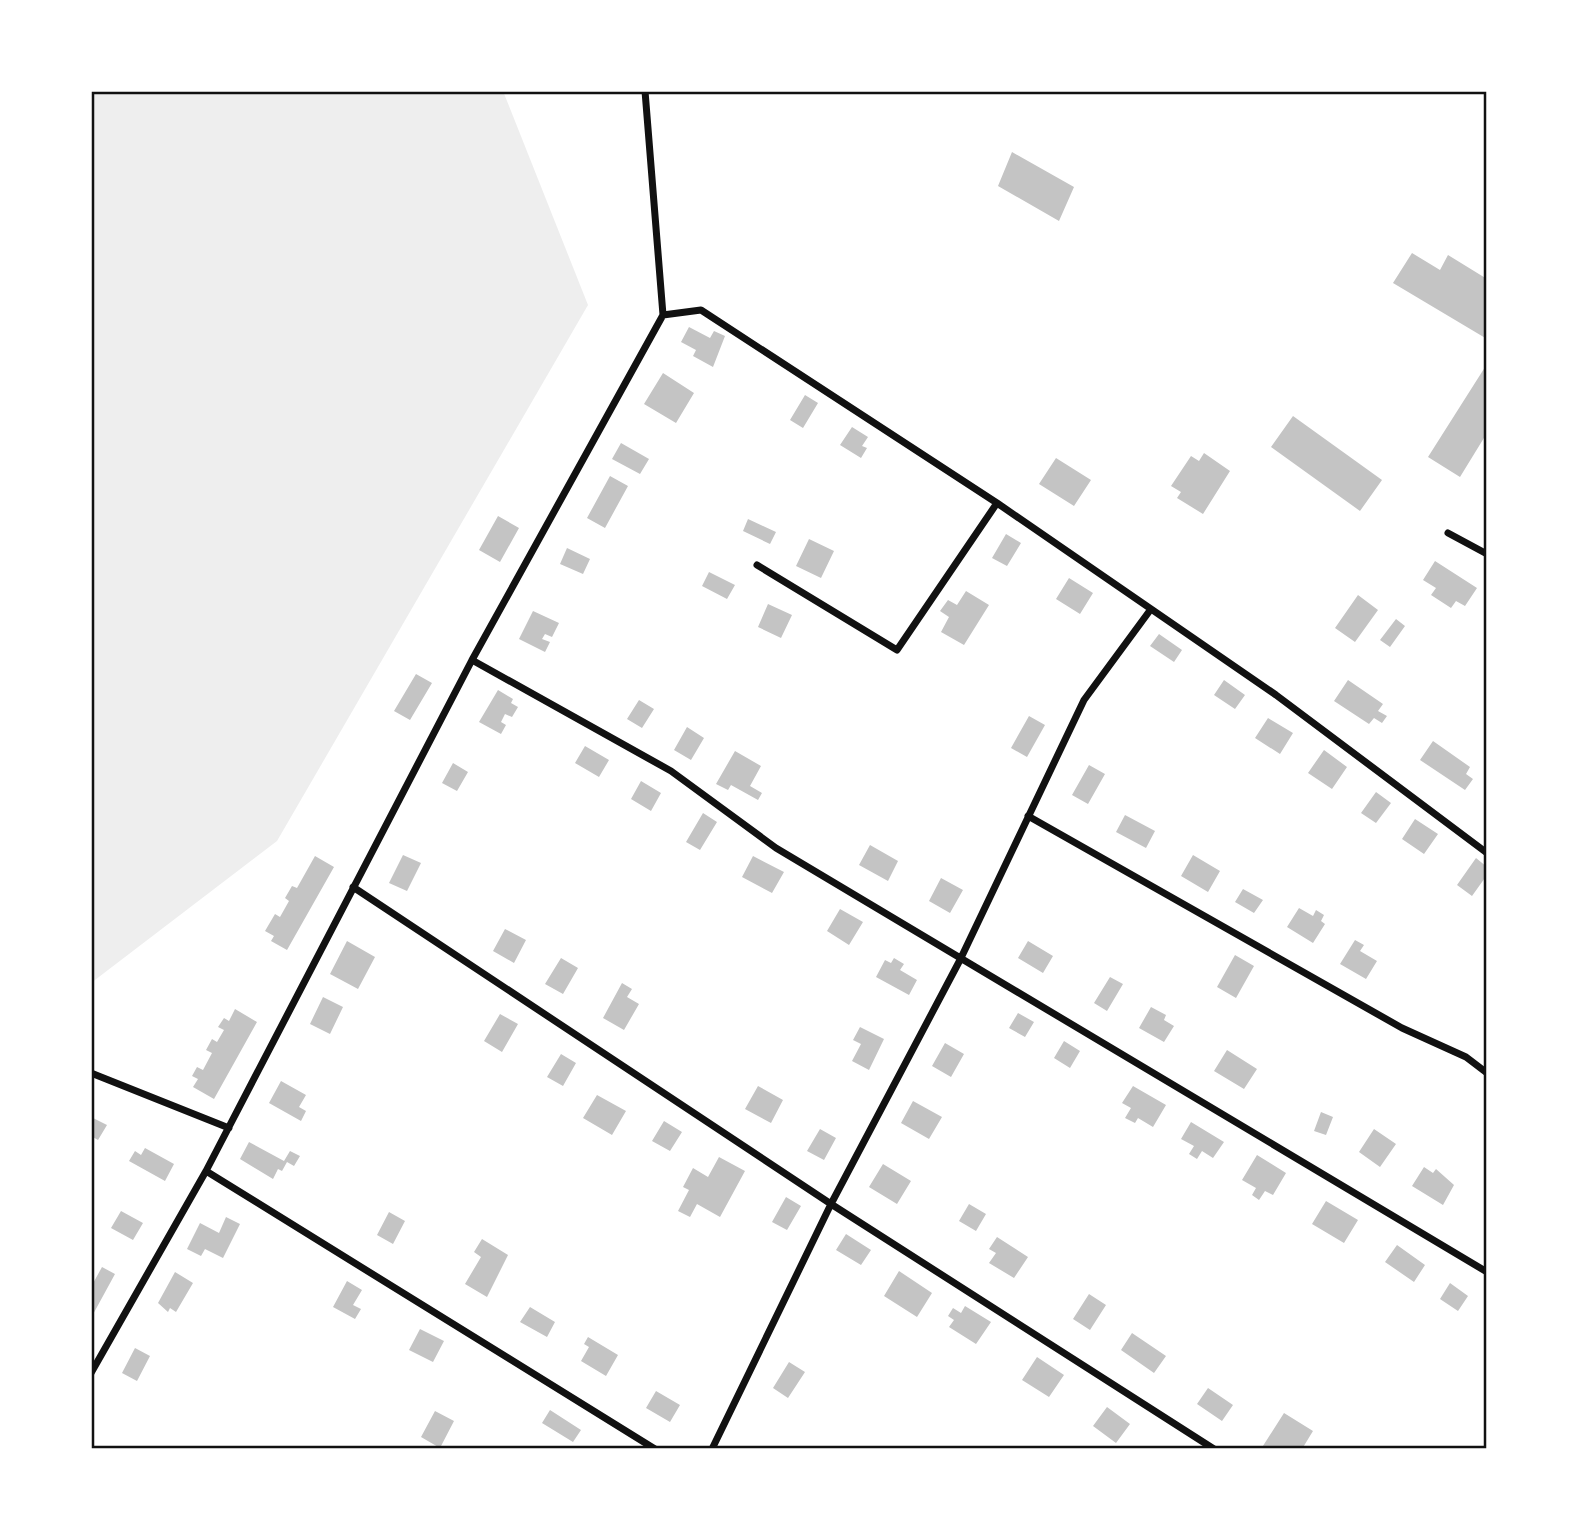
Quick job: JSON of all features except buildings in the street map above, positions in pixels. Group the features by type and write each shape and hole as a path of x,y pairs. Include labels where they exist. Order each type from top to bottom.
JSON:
{"street":[{"path":"91,1373 206,1171 472,660 663,315 645,91"},
{"path":"663,315 701,310 997,503 1276,695 1487,853"},
{"path":"757,565 897,650 997,503"},
{"path":"1448,533 1487,554"},
{"path":"712,1449 831,1203 960,960 1084,700 1151,610"},
{"path":"472,660 671,771 776,848 1487,1272"},
{"path":"1028,816 1402,1028 1466,1057 1487,1073"},
{"path":"354,887 831,1203 1213,1449"},
{"path":"91,1073 229,1128"},
{"path":"206,1171 655,1449"}],"shaded area":[{"path":"91,91 503,91 588,305 277,841 91,983"}]}
